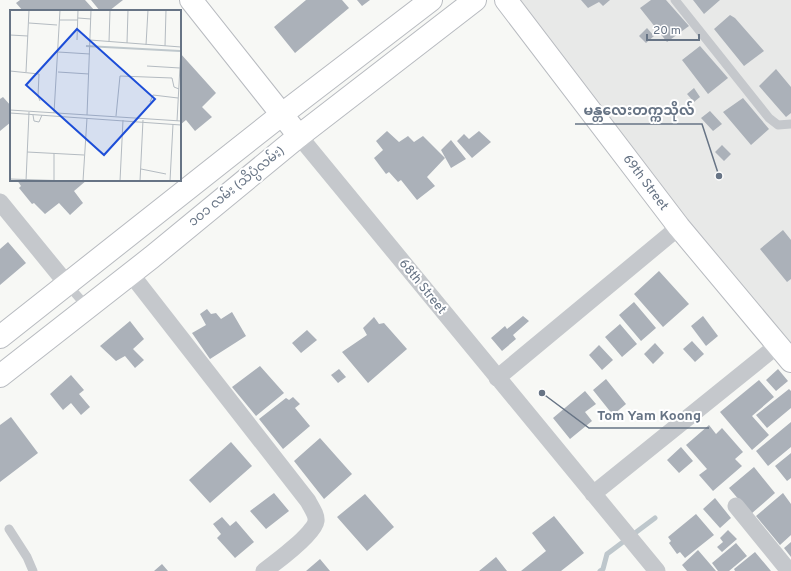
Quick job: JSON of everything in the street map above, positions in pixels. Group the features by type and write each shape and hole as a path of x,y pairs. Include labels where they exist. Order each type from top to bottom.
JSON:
{"main road":[{"name":"68th Street","path":"191,0 299,136"},
{"path":"0,337 281,115 430,0"},
{"name":"၁၀၁ လမ်း (သိပ္ပံလမ်း)","path":"0,376 131,274 299,136 475,0"},
{"name":"69th Street","path":"506,0 679,227 784,353"},
{"path":"132,233 152,257"}],"street":[{"name":"68th Street","path":"299,136 657,571"},
{"path":"0,202 67,284"},
{"path":"497,378 679,227"},
{"path":"131,274 308,502 316,516 316,522 313,529 298,544 264,571"},
{"path":"593,494 784,353"},
{"path":"736,506 789,571"}],"lane":[{"path":"675,0 768,118 778,125 791,124"},
{"path":"67,284 88,308"},
{"path":"9,529 27,557 33,571"}],"shaded area":[{"path":"502,0 791,0 791,351"}],"building":[{"path":"20,0 85,0 94,10 22,10 16,3"},
{"path":"91,0 123,0 110,10 99,10"},
{"path":"306,0 342,0 349,8 295,53 274,27"},
{"path":"357,0 370,0 362,6"},
{"path":"581,0 610,0 603,6 599,2 588,8"},
{"path":"651,0 666,0 689,26 667,42 640,8"},
{"path":"693,0 720,0 704,14"},
{"path":"730,15 735,18 764,51 744,66 714,29"},
{"path":"647,28 654,36 646,43 639,36"},
{"path":"700,46 728,78 708,94 682,60"},
{"path":"181,54 216,93 202,107 212,117 195,131 186,120 181,124"},
{"path":"776,69 791,87 791,113 786,117 759,86"},
{"path":"694,88 700,97 694,102 687,94"},
{"path":"3,97 10,105 10,123 0,131 0,99"},
{"path":"743,98 769,129 751,145 723,112"},
{"path":"710,111 722,124 713,131 701,118"},
{"path":"387,131 399,142 408,136 414,142 423,136 445,158 427,177 435,186 417,200 401,180 398,182 389,172 386,174 374,158 383,150 376,141"},
{"path":"479,131 491,142 472,158 457,141 464,134 469,139"},
{"path":"451,140 466,159 451,168 441,150"},
{"path":"722,145 731,154 724,161 715,152"},
{"path":"18,181 86,181 74,191 83,203 70,215 59,203 45,214 34,203 32,204 19,188 21,186"},
{"path":"783,230 791,240 791,279 787,282 760,249"},
{"path":"8,242 26,263 0,285 0,249"},
{"path":"659,271 689,304 663,327 634,294"},
{"path":"634,302 656,328 641,341 619,315"},
{"path":"207,309 211,314 216,313 221,319 232,312 246,336 210,359 192,333 206,325 200,314"},
{"path":"523,316 529,321 513,335 516,339 502,351 491,338 505,326 507,329"},
{"path":"703,316 718,336 706,346 691,326"},
{"path":"374,317 379,324 384,323 407,349 368,383 342,352 367,335 363,328"},
{"path":"130,321 144,339 133,349 144,360 135,368 125,356 116,361 100,346"},
{"path":"620,324 637,344 622,357 605,337"},
{"path":"307,330 317,340 301,353 292,343"},
{"path":"692,341 704,354 695,362 683,349"},
{"path":"655,343 664,353 653,364 644,354"},
{"path":"599,345 613,360 602,370 589,355"},
{"path":"260,366 284,393 256,416 232,387"},
{"path":"339,369 346,377 338,383 331,375"},
{"path":"778,369 788,381 776,391 766,380"},
{"path":"71,375 84,390 79,394 90,407 81,415 71,403 63,410 50,394"},
{"path":"606,379 626,404 613,415 593,390"},
{"path":"759,380 774,397 752,416 769,435 752,450 720,412"},
{"path":"789,389 791,391 791,408 767,428 756,415"},
{"path":"585,391 596,404 585,412 592,421 570,439 553,418"},
{"path":"293,397 300,404 295,408 310,426 283,449 259,419 286,398 289,400"},
{"path":"11,417 38,453 0,482 0,425"},
{"path":"791,422 791,447 768,466 756,451"},
{"path":"709,425 716,434 722,428 743,452 735,459 742,466 713,491 699,475 707,469 686,445"},
{"path":"320,438 352,474 324,499 294,461"},
{"path":"231,442 252,466 210,503 189,480"},
{"path":"681,447 693,461 679,473 667,460"},
{"path":"791,453 791,478 787,481 775,466"},
{"path":"754,467 775,493 751,514 729,488"},
{"path":"274,493 289,511 266,529 250,511"},
{"path":"783,493 791,504 791,535 780,545 756,516"},
{"path":"365,494 394,527 367,551 337,517"},
{"path":"715,498 731,518 720,528 703,509"},
{"path":"696,514 714,535 685,558 680,552 677,554 669,543 671,541 668,537"},
{"path":"554,516 584,553 561,571 521,571 546,551 532,533"},
{"path":"222,517 230,526 236,521 254,542 235,558 217,538 221,534 213,524"},
{"path":"728,530 737,539 722,552 717,547 723,542 720,538"},
{"path":"791,542 791,557 784,548"},
{"path":"736,543 747,556 729,571 718,571 712,563"},
{"path":"698,550 716,571 687,571 682,565"},
{"path":"755,552 771,571 735,571 734,569"},
{"path":"496,557 507,571 479,571"},
{"path":"320,559 330,571 306,571"},
{"path":"162,564 168,571 154,571"}],"waterway":[{"path":"600,571 603,569 607,554 655,518"}],"place":[{"name":"မန္တလေးတက္ကသိုလ်","path":"719,176"},
{"name":"Tom Yam Koong","path":"542,393"}]}
